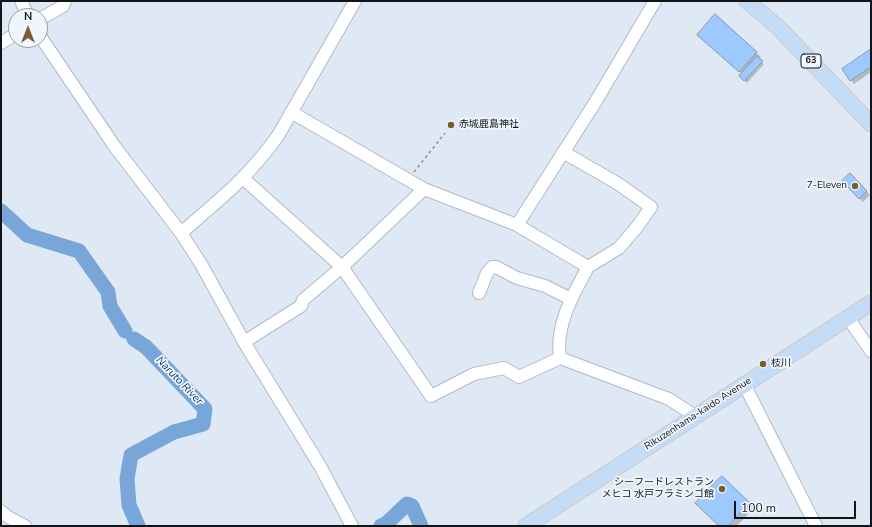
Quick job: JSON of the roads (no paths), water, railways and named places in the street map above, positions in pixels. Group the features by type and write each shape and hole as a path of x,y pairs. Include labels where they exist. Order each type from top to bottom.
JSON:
{"main road":[{"name":"63","path":"747,1 778,27 871,124"},
{"name":"Rikuzenhama-kaido Avenue","path":"526,526 871,303"}],"street":[{"path":"48,14 63,6 65,1"},
{"path":"182,233 244,179 266,153 355,1"},
{"path":"517,225 655,1"},
{"path":"48,48 115,147 182,233 244,342 320,466 352,526"},
{"path":"291,112 424,189 517,225 588,267"},
{"path":"560,358 558,347 560,331 571,300 588,267 619,248 637,227 651,207 617,183 563,152"},
{"path":"244,179 342,267 431,396 474,374 504,368 519,377 560,358 670,399 695,416"},
{"path":"244,342 301,306 303,300 342,267 424,189"},
{"path":"479,293 487,273 492,267 496,267 517,278 545,286 571,300"},
{"path":"848,318 871,351"},
{"path":"744,384 816,526"},
{"path":"1,511 8,517 25,526"}],"water":[{"path":"406,501 414,503 422,524 425,526 418,526"}],"waterway":[{"name":"Naruto River","path":"1,211 27,235 79,251 108,292 110,306 125,331"},
{"name":"Naruto River","path":"134,339 146,347 205,409 203,424 174,432 131,455 127,479 129,505 138,526"},
{"name":"Naruto River","path":"381,526 386,524 407,504 412,506 421,526"}],"place":[{"name":"赤城鹿島神社","path":"451,125"},
{"name":"7-Eleven","path":"855,186"},
{"name":"枝川","path":"763,364"},
{"name":"シーフードレストラン メヒコ 水戸フラミンゴ館","path":"722,489"}]}
